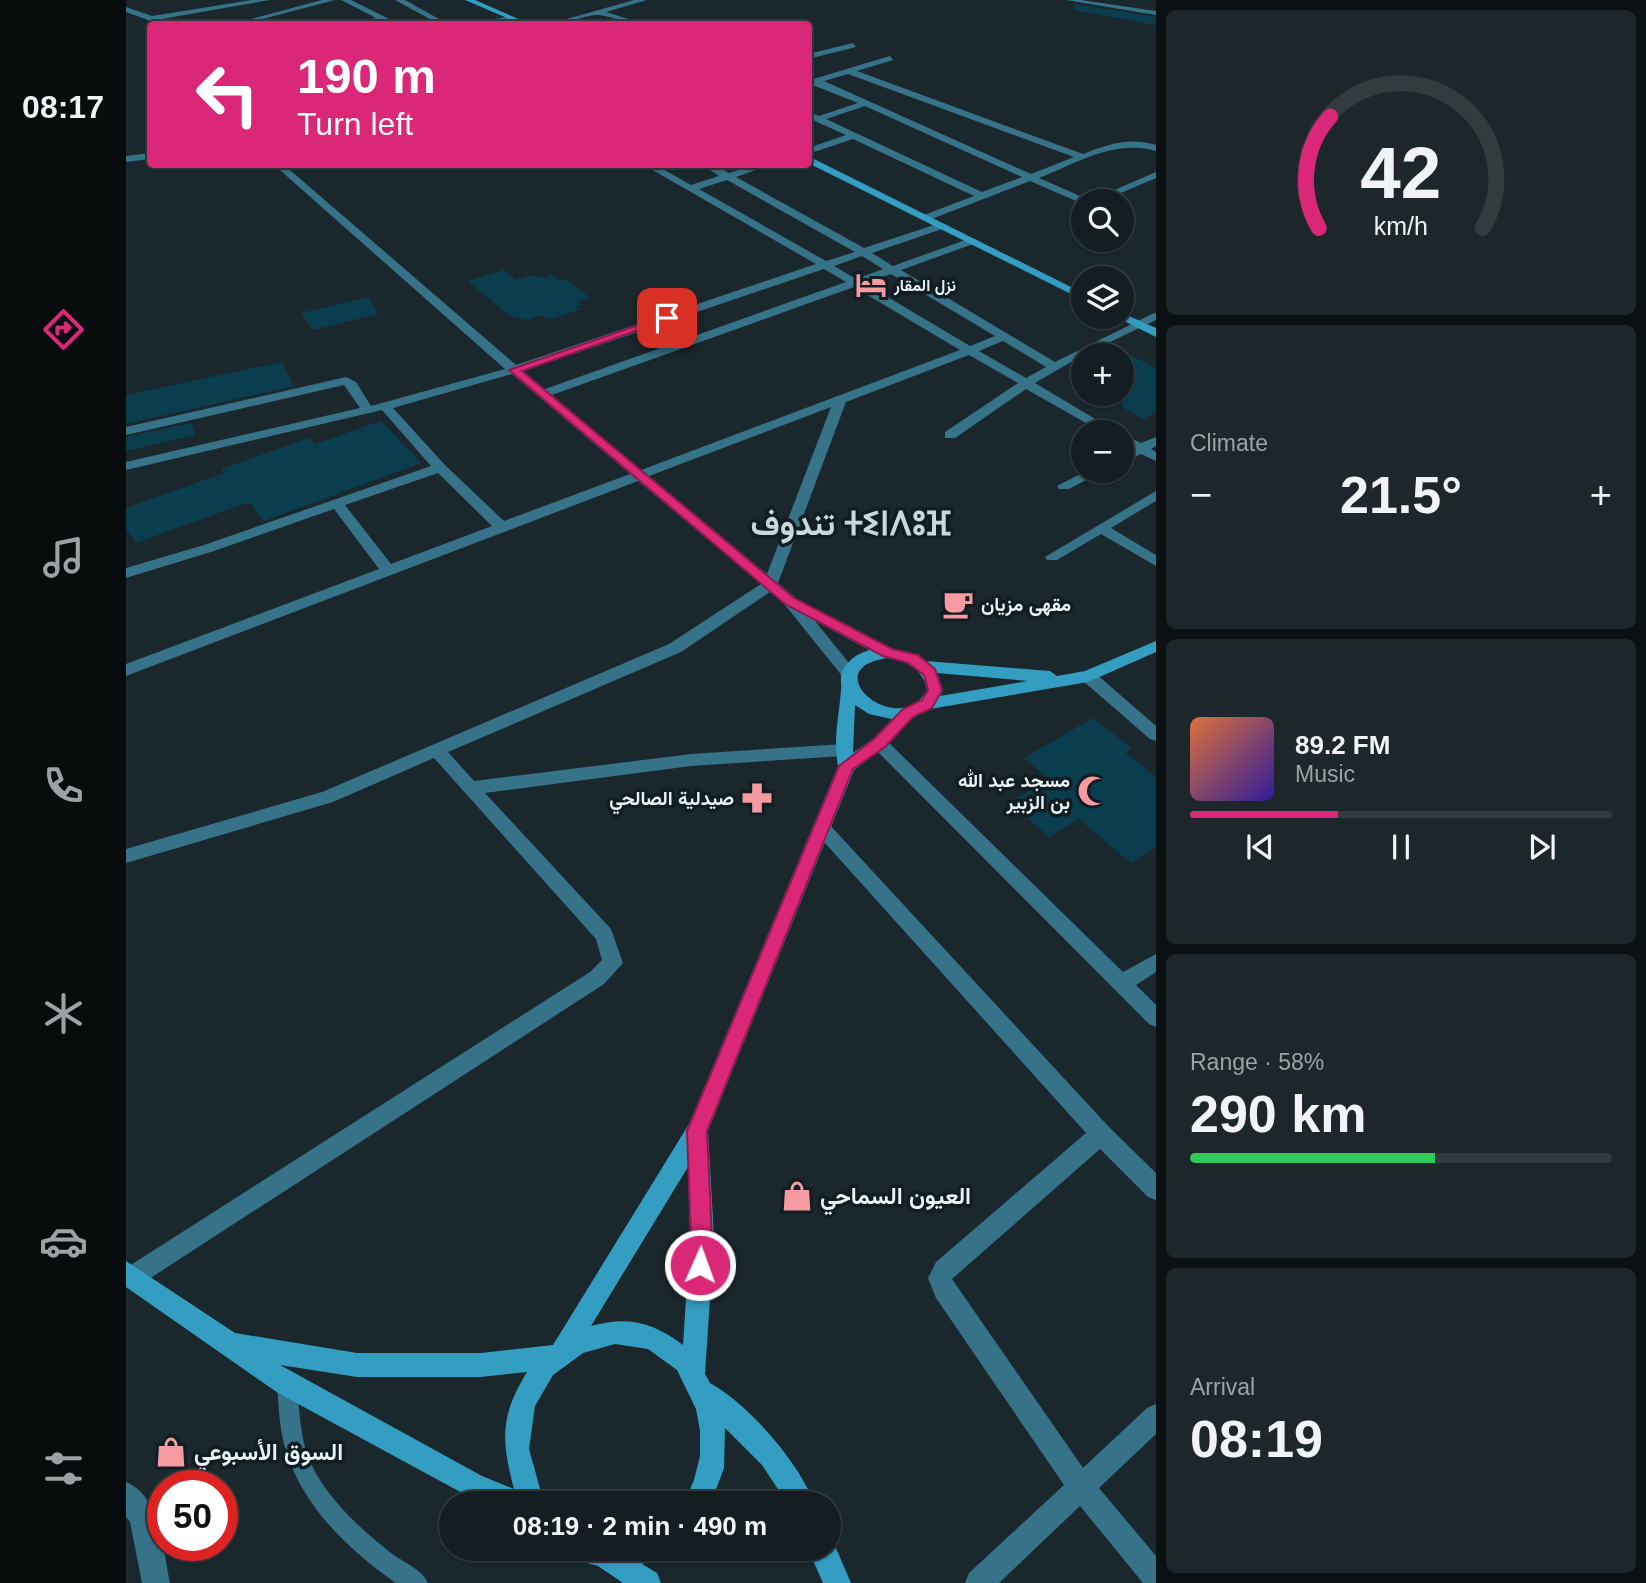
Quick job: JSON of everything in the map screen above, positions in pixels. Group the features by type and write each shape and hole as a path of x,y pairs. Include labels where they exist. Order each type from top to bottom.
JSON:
{"main road":[{"path":"469,0 518,21"},
{"path":"812,161 1071,291"},
{"path":"1134,322 1156,333"},
{"path":"845,758 879,743 908,713 927,704 1082,678 1156,646"},
{"path":"526,1491 515,1447 520,1413 532,1382 559,1352 697,1131 822,828 845,758 844,714 853,664 862,658 888,653 901,654 923,666 1082,678"},
{"path":"923,666 934,681 935,690 927,704"},
{"path":"849,680 866,706 880,711 908,713"},
{"path":"697,1131 702,1238 699,1383 713,1424 714,1457 704,1491"},
{"path":"129,1275 233,1344 287,1384 487,1491"},
{"path":"233,1344 369,1366 481,1365 559,1352 604,1332 643,1335 671,1350 699,1383 765,1446 796,1491"},
{"path":"609,1561 647,1583"},
{"path":"827,1561 837,1583"}],"street":[{"path":"126,9 153,21 170,11 266,0"},
{"path":"250,21 331,0"},
{"path":"345,0 389,21"},
{"path":"399,0 438,21"},
{"path":"564,21 643,0"},
{"path":"409,5 421,3"},
{"path":"596,12 629,21"},
{"path":"496,21 511,18"},
{"path":"372,21 384,19"},
{"path":"812,56 853,45"},
{"path":"812,82 890,58"},
{"path":"849,71 1083,157"},
{"path":"812,82 866,103 1071,195"},
{"path":"813,116 866,103"},
{"path":"813,116 982,196"},
{"path":"812,150 852,136"},
{"path":"925,218 1117,144 1140,144 1156,149"},
{"path":"126,159 147,156"},
{"path":"282,168 514,370 790,601 888,653"},
{"path":"654,168 858,283 968,351 1090,420"},
{"path":"712,168 894,270 1054,367"},
{"path":"691,188 756,168"},
{"path":"1124,189 1156,176"},
{"path":"126,466 385,406 514,370 941,226"},
{"path":"544,394 972,241"},
{"path":"950,435 984,408 1024,383 1156,316"},
{"path":"126,670 1004,337"},
{"path":"126,431 346,382 352,384 367,410"},
{"path":"126,856 327,797 675,648 770,584 841,397"},
{"path":"385,406 440,468 502,527"},
{"path":"1134,452 1156,441"},
{"path":"1134,445 1156,457"},
{"path":"126,573 440,468"},
{"path":"1064,486 1071,483"},
{"path":"1052,557 1156,495"},
{"path":"337,504 388,571"},
{"path":"1101,528 1156,561"},
{"path":"790,601 849,680"},
{"path":"1082,678 1156,735"},
{"path":"879,743 1156,1018"},
{"path":"129,1275 597,978 613,963 604,935 436,750"},
{"path":"471,788 691,760 845,758"},
{"path":"822,828 1101,1134 1156,1189"},
{"path":"1121,983 1156,962"},
{"path":"1101,1134 944,1270 940,1278 944,1290 1080,1486 1156,1577"},
{"path":"979,1583 1156,1417"},
{"path":"126,1495 142,1516 156,1583"}],"lane":[{"path":"1069,0 1156,13"},
{"path":"287,1384 290,1422 301,1464 326,1505 355,1535 405,1577 417,1583"}],"building":[{"path":"1075,4 1156,17 1156,25 1074,10"},
{"path":"504,270 516,280 532,275 545,278 552,275 560,281 566,279 590,298 577,302 582,305 575,307 579,310 554,318 541,315 528,320 510,316 468,281"},
{"path":"369,297 378,314 313,330 301,313"},
{"path":"1134,357 1156,368 1156,412 1143,419 1122,407 1134,406"},
{"path":"282,362 294,386 126,424 126,395"},
{"path":"381,421 421,463 264,521 251,504 246,503 136,543 126,529 126,508 224,473 221,469 309,438 315,444"},
{"path":"191,423 195,435 126,451 126,437"},
{"name":"مسجد عبد الله بن الزبير","path":"1093,718 1132,748 1125,752 1156,777 1156,847 1131,863 1079,819 1049,837 1010,802 1049,779 1024,758"}],"place":[{"name":"نزل المقار","path":"871,285"},
{"name":"مقهى مزيان","path":"958,604"},
{"name":"مسجد عبد الله بن الزبير","path":"1093,791"},
{"name":"صيدلية الصالحي","path":"757,798"},
{"name":"العيون السماحي","path":"797,1196"},
{"name":"السوق الأسبوعي","path":"171,1452"}],"district":[{"name":"تندوف ⵜⵉⵏⴷⵓⴼ","path":"851,523"}],"route":[{"path":"667,318 514,370 790,601 888,653 913,659 930,673 935,690 933,698 927,704 908,713 879,743 847,766 697,1131 702,1238 700,1265"}]}
